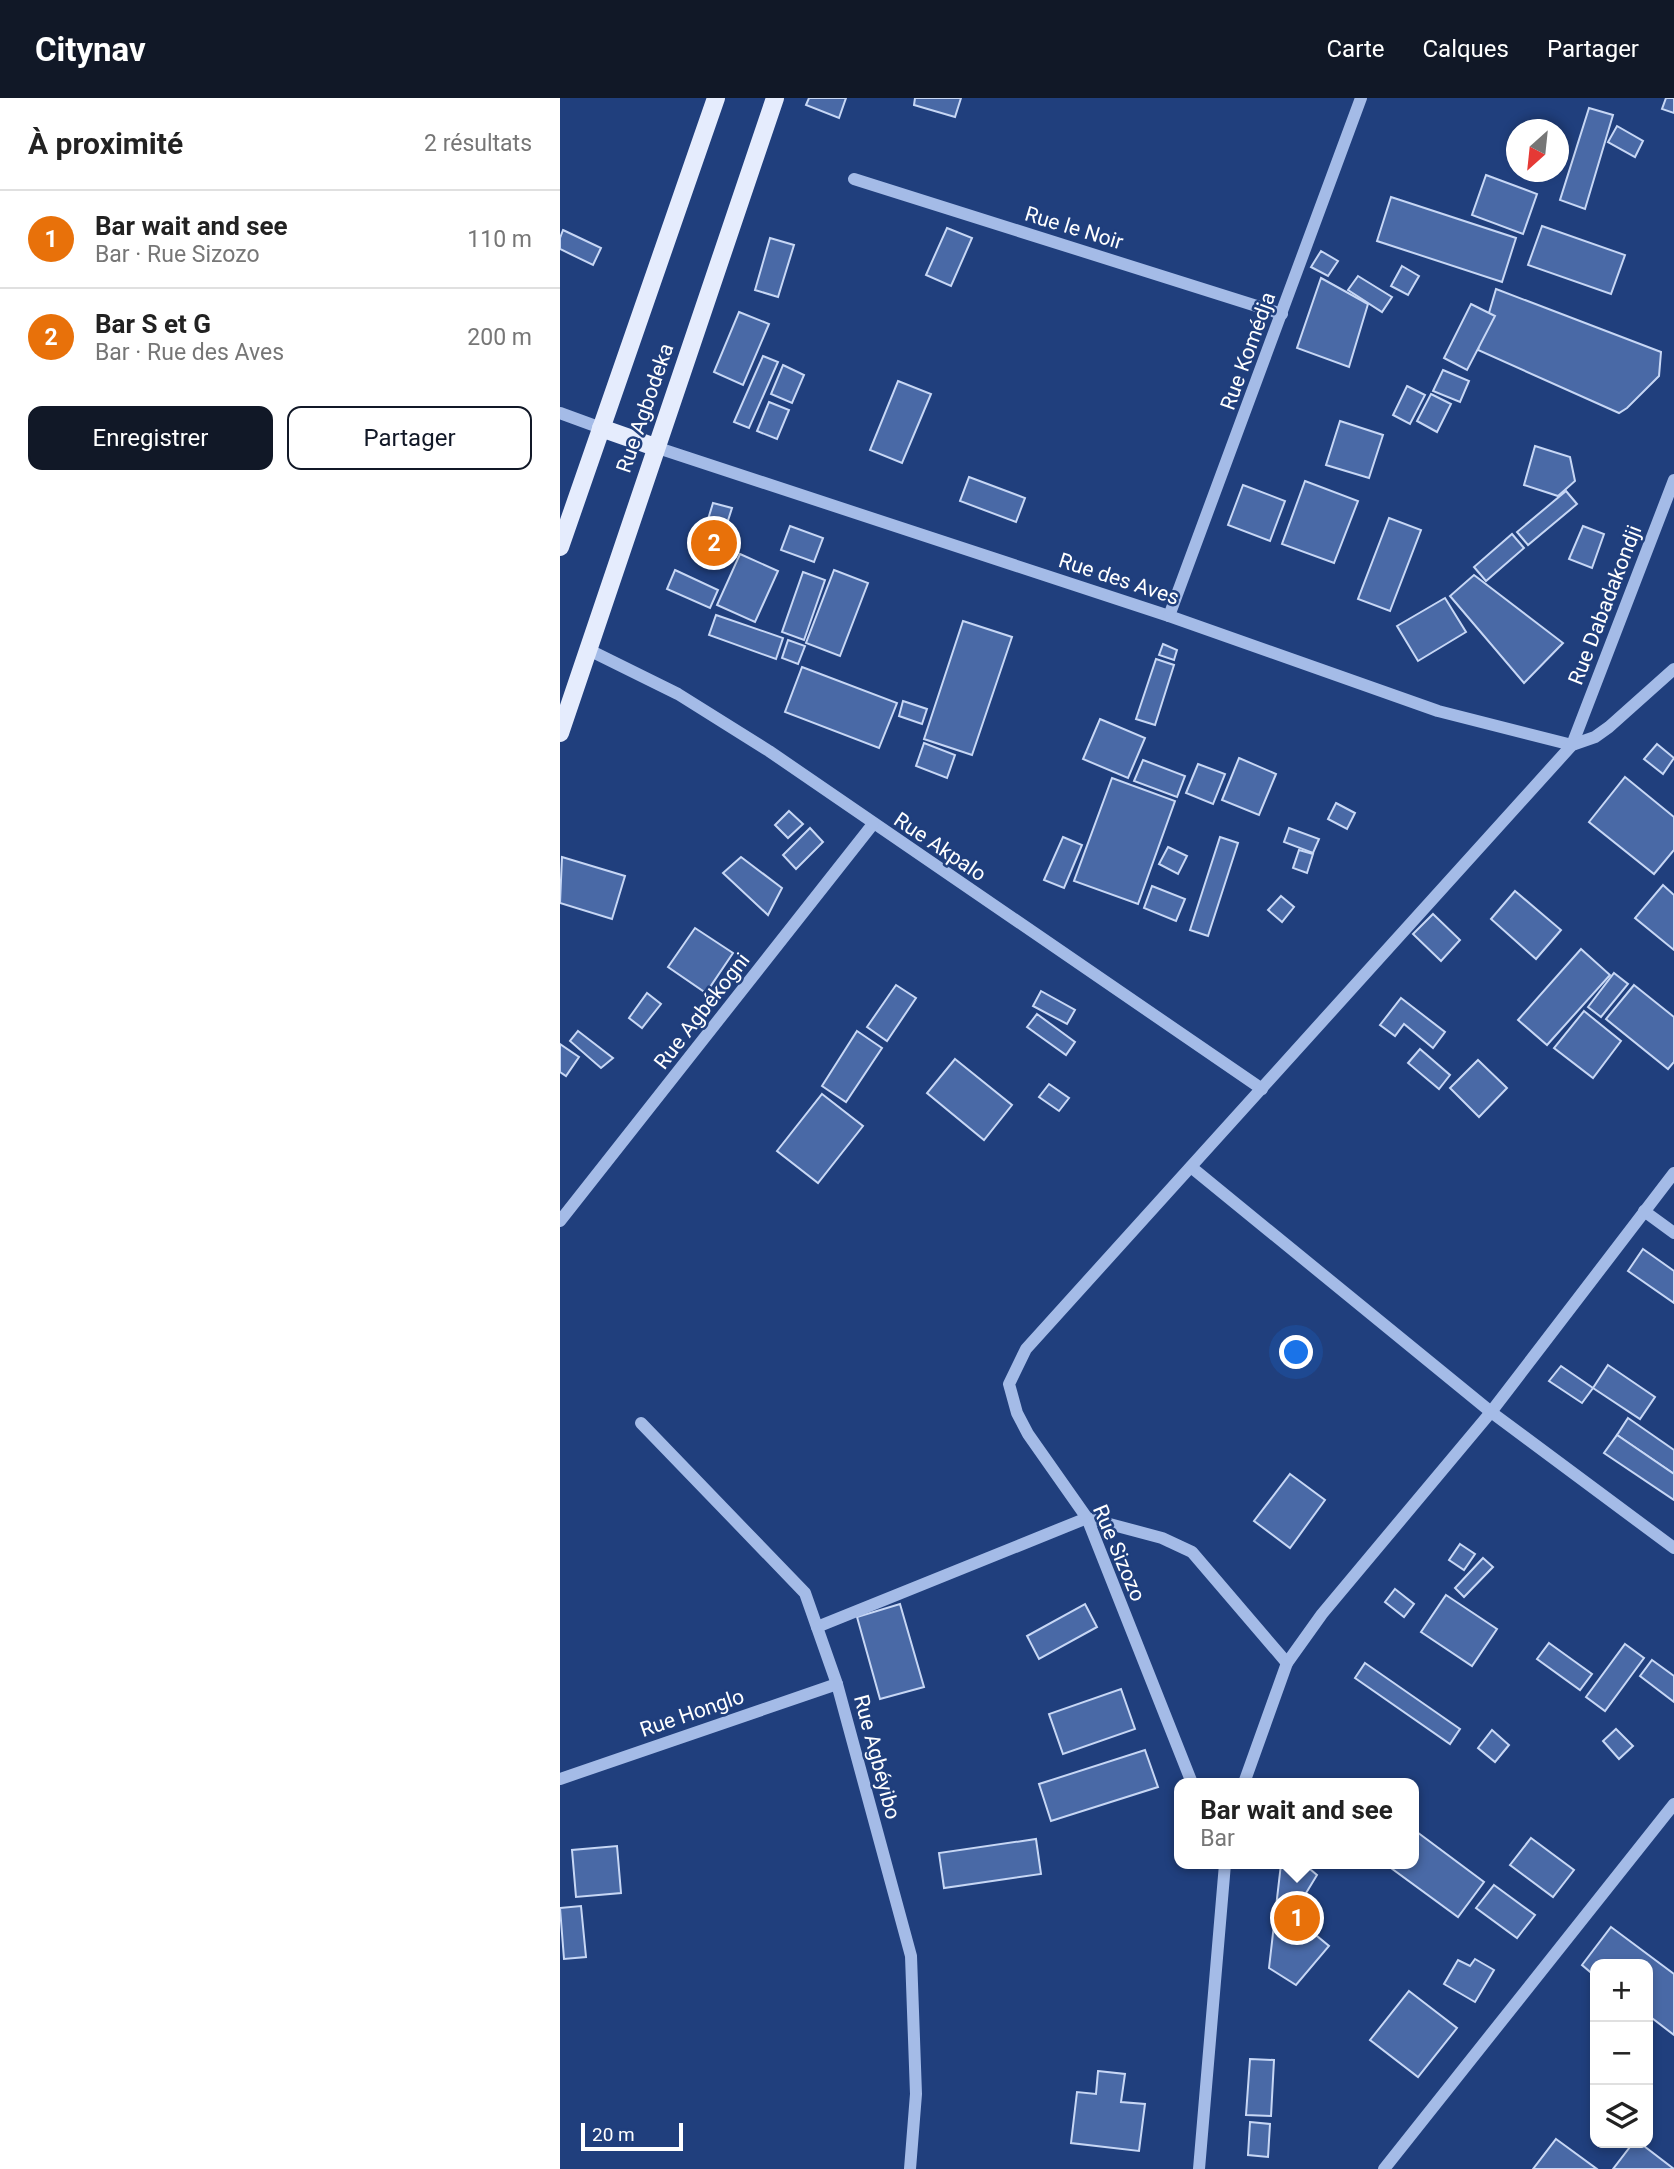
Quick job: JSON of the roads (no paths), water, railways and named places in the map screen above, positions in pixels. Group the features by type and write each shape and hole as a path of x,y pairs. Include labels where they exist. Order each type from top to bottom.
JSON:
{"main road":[{"name":"Rue Agbodeka","path":"560,547 716,98"},
{"name":"Rue Agbodeka","path":"560,733 775,98"},
{"path":"601,428 655,447"}],"street":[{"name":"Rue Komédja","path":"1169,616 1361,98"},
{"name":"Rue le Noir","path":"854,180 1282,314"},
{"path":"560,413 601,428"},
{"name":"Rue des Aves","path":"655,447 1169,616 1438,711 1572,745"},
{"name":"Rue Dabadakondji","path":"1572,745 1674,480"},
{"path":"1661,512 1674,505"},
{"name":"Rue Akpalo","path":"589,650 678,694 769,751 1262,1089"},
{"path":"1572,745 1595,737 1609,727 1674,669"},
{"name":"Rue Sizozo","path":"1190,1778 1087,1518 1028,1434 1017,1413 1009,1384 1026,1349 1572,745"},
{"name":"Rue Agbékogni","path":"560,1221 873,824"},
{"path":"1191,1167 1492,1412 1674,1548"},
{"path":"1246,1778 1287,1663 1322,1614 1492,1412 1674,1173"},
{"path":"1644,1210 1674,1233"},
{"name":"Rue Agbéyibo","path":"641,1423 805,1593 837,1684 911,1956 916,2094 910,2169"},
{"path":"817,1627 1087,1518 1162,1538 1192,1552 1287,1663"},
{"name":"Rue Honglo","path":"560,1779 837,1684"},
{"path":"1384,2169 1674,1804"},
{"path":"1199,2169 1225,1869"}],"place":[{"name":"Bar S et G","path":"714,543"},
{"name":"Bar wait and see","path":"1297,1918"}]}
